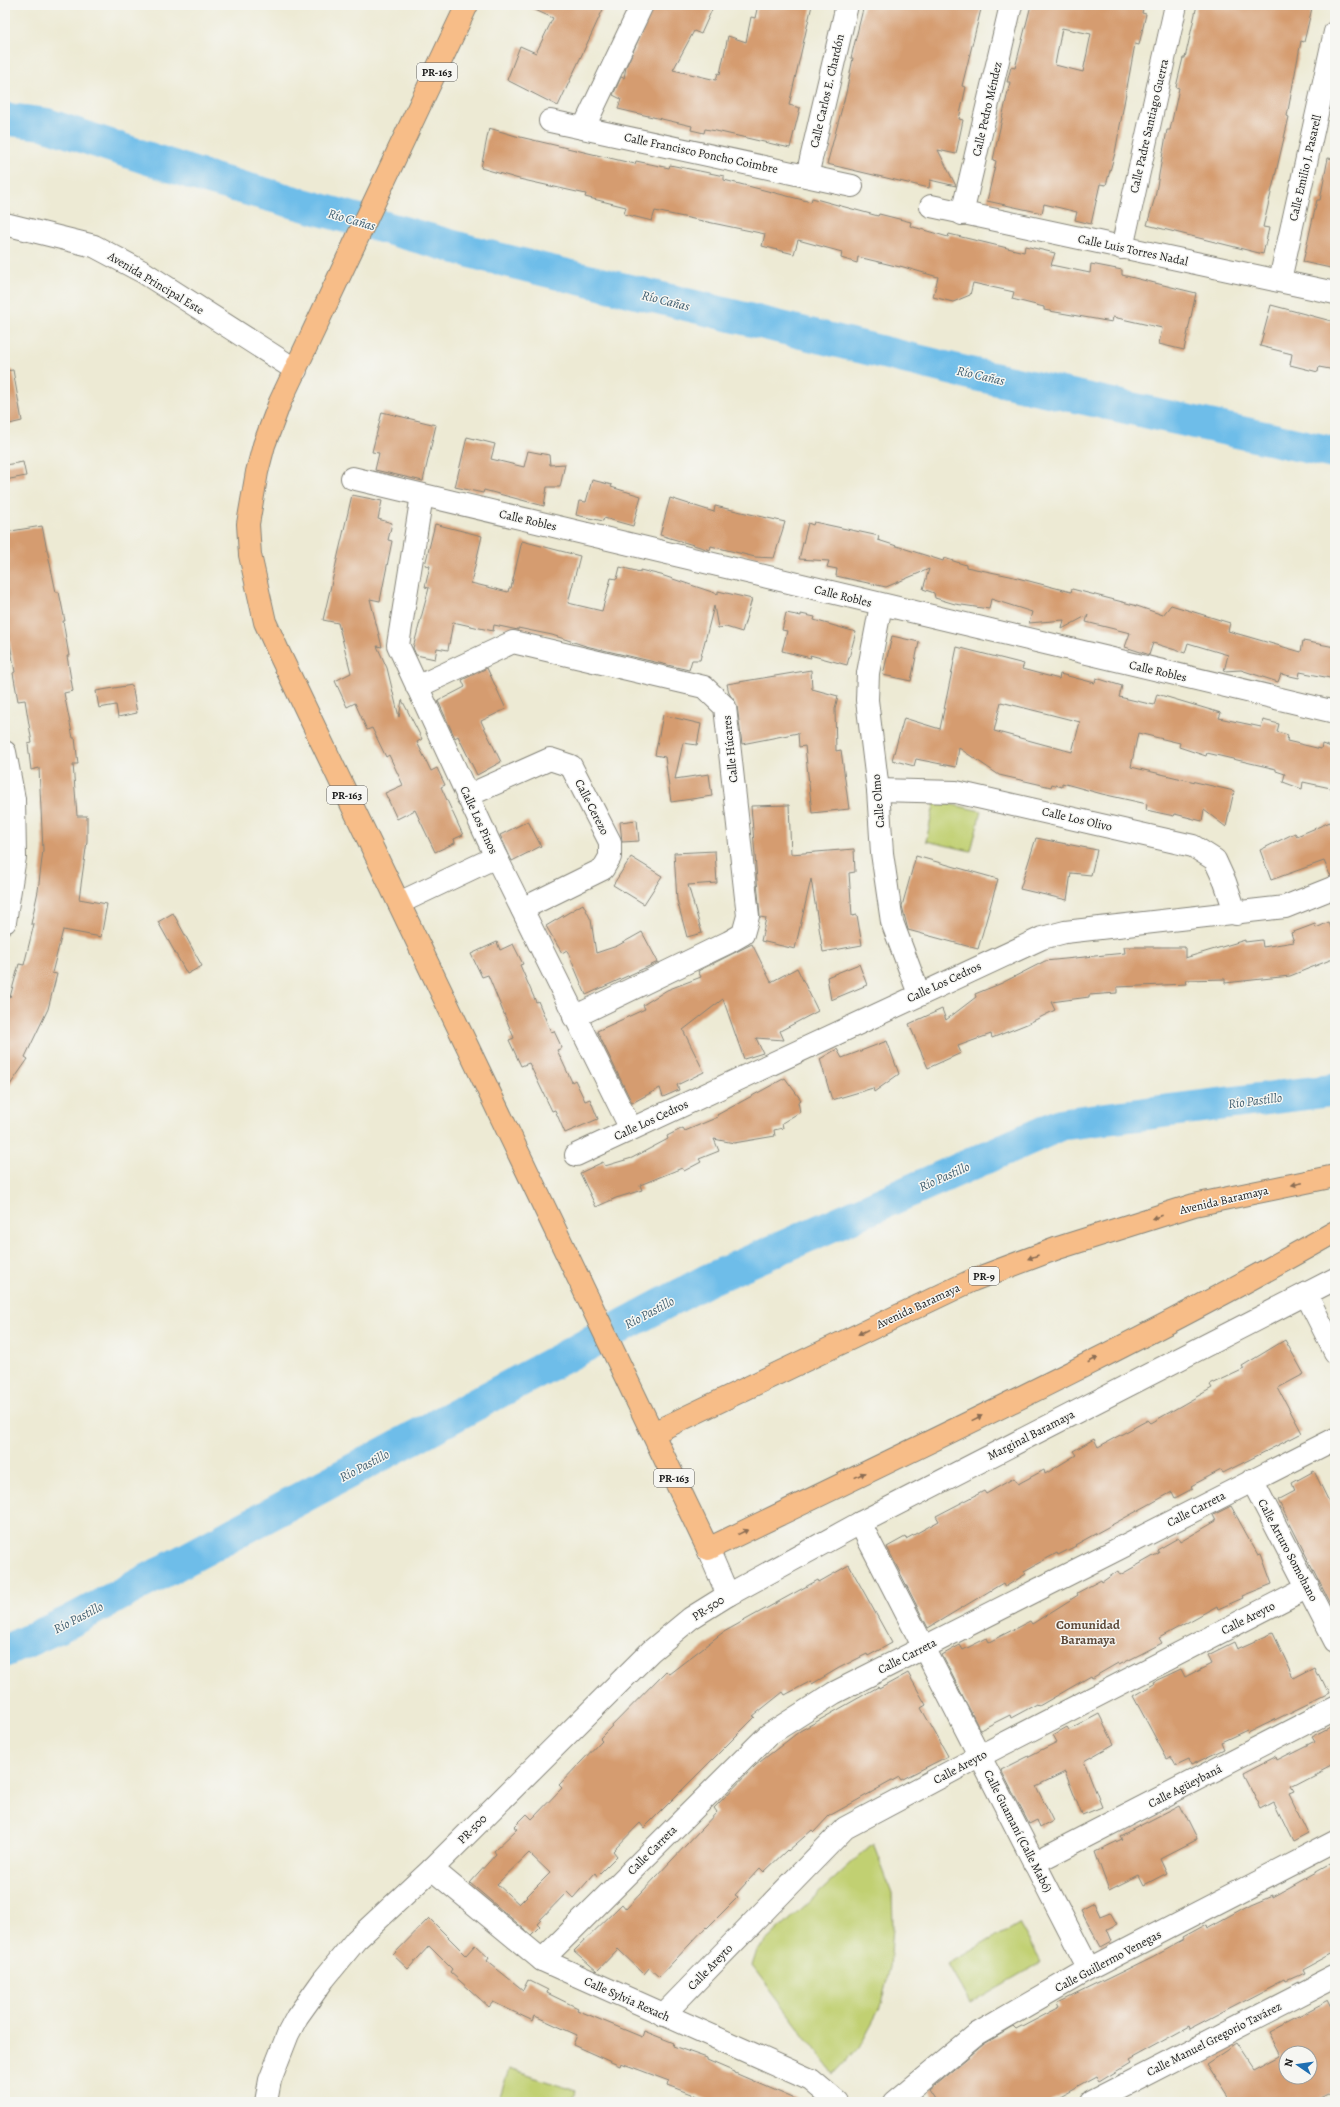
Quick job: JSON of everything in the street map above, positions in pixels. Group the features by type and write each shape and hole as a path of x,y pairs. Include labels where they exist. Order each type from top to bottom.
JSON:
{"highway":[{"name":"PR-163","path":"467,5 268,432 257,472 248,524 250,555 265,622 279,653 708,1548"},
{"name":"Avenida Baramaya","path":"653,1433 922,1303 980,1277 1058,1248 1194,1205 1335,1176"},
{"path":"708,1548 1019,1398 1255,1278 1335,1232"}],"street":[{"path":"584,127 642,5"},
{"name":"Calle Carlos E. Chardón","path":"807,176 847,5"},
{"name":"Calle Pedro Méndez","path":"962,214 1011,5"},
{"name":"Calle Padre Santiago Guerra","path":"1122,248 1176,5"},
{"name":"Calle Emilio J. Pasarell","path":"1280,280 1335,32"},
{"name":"Calle Francisco Poncho Coimbre","path":"550,121 584,127 852,186"},
{"name":"Calle Luis Torres Nadal","path":"931,206 962,214 1280,280 1335,293"},
{"name":"Avenida Principal Este","path":"5,224 94,246 144,272 296,370"},
{"name":"Calle Robles","path":"352,478 1335,712"},
{"name":"Calle Los Pinos","path":"422,495 398,645 496,857 574,1017 632,1129"},
{"name":"Calle Olmo","path":"881,605 868,673 868,700 878,790 882,853 892,922 919,994"},
{"name":"Calle Húcares","path":"417,686 513,642 704,687 725,707 748,916 743,934 574,1017"},
{"path":"5,752 14,800 15,857 5,922"},
{"name":"Calle Cerezo","path":"467,796 550,759 571,766 610,842 610,857 603,869 522,909"},
{"name":"Calle Los Olivo","path":"878,790 956,792 1193,846 1215,860 1225,882 1236,914"},
{"path":"399,904 496,857"},
{"name":"Calle Los Cedros","path":"576,1155 1042,938 1065,932 1236,914 1286,907 1335,887"},
{"name":"Marginal Baramaya","path":"728,1595 860,1523 1335,1279"},
{"path":"1306,1294 1335,1352"},
{"name":"Calle Carreta","path":"542,1960 768,1735 834,1693 1335,1439"},
{"name":"Calle Arturo Somohano","path":"1252,1480 1335,1641"},
{"name":"Calle Guamaní (Calle Mabó)","path":"860,1523 1089,1969"},
{"name":"PR-163","path":"708,1548 728,1595"},
{"name":"Calle Areyto","path":"663,2015 845,1828 980,1756 1308,1587"},
{"name":"PR-500","path":"266,2102 270,2080 288,2034 297,2017 324,1979 356,1940 432,1869 651,1651 691,1618 728,1595"},
{"name":"Calle Agüeybaná","path":"1034,1863 1335,1708"},
{"name":"Calle Guillermo Venegas","path":"895,2102 977,2034 1089,1969 1335,1842"},
{"name":"Calle Sylvia Rexach","path":"432,1869 542,1960 811,2080 837,2102"},
{"name":"Calle Manuel Gregorio Tavárez","path":"1092,2102 1335,1977"}],"green space":[{"path":"935,801 981,811 971,851 926,841"},
{"path":"873,1843 892,1893 893,1927 890,1968 880,2008 859,2047 834,2074 752,1966 757,1950"},
{"path":"1019,1923 1041,1962 970,2003 948,1964"},
{"path":"509,2069 576,2091 573,2102 498,2102"}],"building":[{"path":"524,5 605,5 558,106 507,80 520,46 536,53 553,18"},
{"path":"654,5 714,5 701,34 694,31 673,70 716,80 718,73 720,74 728,36 746,42 751,17 755,18 758,5 812,5 789,105 800,108 790,148 705,129 704,133 691,130 692,126 618,109 621,99 613,95 621,77 624,78 626,67"},
{"path":"864,5 982,5 962,86 966,87 959,119 963,120 956,154 938,150 956,186 930,180 929,188 827,164 846,93 853,58 851,58"},
{"path":"1031,5 1144,5 1142,13 1146,14 1139,45 1135,44 1115,153 1106,185 1100,184 1091,224 1075,220 1077,212 1044,204 1042,213 987,201 996,161 993,160 1010,82 1007,82 1011,67 1015,68","holes":["1062,28 1091,34 1083,72 1055,65"]},
{"path":"1197,5 1296,5 1312,8 1304,42 1301,41 1287,116 1289,117 1263,227 1269,228 1263,254 1147,225 1155,197 1167,130 1170,130 1179,88 1176,87 1183,58 1185,58"},
{"path":"489,128 516,136 635,164 636,161 669,168 670,165 724,176 724,180 811,202 812,198 878,216 879,214 911,222 910,226 948,237 949,234 1024,252 1025,246 1055,253 1051,265 1090,273 1091,264 1122,270 1122,275 1196,293 1184,350 1159,344 1162,328 1113,317 1112,322 1044,310 1044,307 1012,299 1014,292 973,283 970,295 953,302 933,297 938,277 900,266 858,257 857,263 841,258 842,252 798,240 794,254 762,246 765,234 655,211 652,221 624,214 626,207 585,197 586,194 519,179 481,168"},
{"path":"1328,158 1335,159 1335,269 1303,262 1317,200 1320,200"},
{"path":"1271,305 1335,322 1335,370 1319,367 1318,372 1290,365 1292,354 1260,346"},
{"path":"13,370 22,421 5,425 5,371"},
{"path":"382,412 436,425 423,481 375,470 379,453 372,452"},
{"path":"467,437 495,444 491,459 524,467 528,451 549,455 550,465 565,464 560,487 547,487 544,506 484,490 483,493 455,487"},
{"path":"23,462 26,476 5,480 5,465"},
{"path":"592,480 612,485 611,487 641,496 633,526 604,518 603,521 576,515 579,501 586,502"},
{"path":"352,495 382,501 378,519 392,523 388,540 392,541 380,601 370,599 382,647 377,646 387,668 399,717 402,700 422,739 417,742 431,771 437,768 445,785 441,787 463,835 454,839 455,843 435,852 415,810 397,819 385,793 403,785 389,755 386,757 372,728 367,730 355,703 347,707 335,681 351,673 338,623 323,620"},
{"path":"670,498 714,512 715,506 785,522 774,558 755,557 711,546 710,550 660,535"},
{"path":"814,522 879,536 878,540 943,561 944,558 966,565 966,567 1010,576 1071,592 1072,589 1134,605 1163,615 1171,605 1230,623 1228,631 1301,652 1303,641 1335,647 1335,679 1300,672 1299,678 1281,674 1278,682 1241,670 1224,671 1228,655 1188,643 1185,653 1153,643 1149,655 1125,647 1130,633 1086,622 1088,615 1062,629 1064,620 1029,623 1032,612 991,599 989,609 955,604 935,598 934,593 923,589 929,569 886,587 836,576 837,569 827,567 829,561 799,559 808,523 813,525"},
{"path":"435,524 482,536 471,583 508,592 509,588 511,588 522,541 580,556 568,603 602,611 611,578 617,579 620,567 661,575 718,594 718,591 752,599 742,632 726,627 718,628 714,606 700,660 692,660 689,670 586,646 552,635 518,628 518,630 494,625 493,631 453,622 448,650 437,648 435,659 416,655 413,648 429,588 425,587 430,566 425,565"},
{"path":"42,526 56,592 59,592 65,621 63,621 73,691 64,693 73,738 75,738 78,764 73,764 77,816 87,816 87,841 79,899 107,904 101,937 63,930 52,973 57,974 48,1009 25,1057 28,1059 5,1092 5,994 10,997 19,964 24,965 34,924 31,924 38,891 43,850 39,768 31,770 28,744 32,743 25,700 18,701 13,673 15,672 5,616 5,532"},
{"path":"786,613 815,617 814,620 856,632 847,665 810,655 811,658 782,651 787,631 782,630"},
{"path":"892,636 919,642 911,681 883,675"},
{"path":"957,647 1024,664 1022,669 1059,679 1060,674 1095,683 1096,678 1122,686 1119,697 1154,705 1157,694 1221,713 1219,718 1261,727 1263,720 1279,724 1277,732 1288,735 1287,741 1321,749 1322,744 1335,748 1335,789 1303,782 1302,789 1283,782 1285,774 1276,771 1276,769 1207,753 1206,756 1179,747 1180,743 1138,733 1131,767 1234,791 1226,827 1204,810 1202,821 1175,814 1174,816 1146,810 1147,804 1062,783 1062,787 1052,784 1051,787 999,775 959,748 956,767 916,759 914,766 892,760 904,718 940,729","holes":["1001,702 1080,722 1072,752 994,731"]},
{"path":"487,668 506,709 481,721 501,762 477,775 458,736 455,738 438,701 465,687 462,680"},
{"path":"811,670 812,689 838,696 835,709 836,751 841,750 849,809 812,813 805,746 799,747 798,733 742,744 737,706 729,693 727,684"},
{"path":"132,685 137,713 118,717 116,705 99,708 96,691"},
{"path":"663,715 701,724 697,745 683,743 675,779 709,774 712,796 671,802 665,757 655,755"},
{"path":"789,805 791,854 854,849 855,872 849,873 852,916 857,915 862,945 823,952 811,879 795,949 761,941 766,918 760,917 751,806"},
{"path":"637,820 639,841 622,842 620,822"},
{"path":"528,821 541,846 512,861 500,835"},
{"path":"1330,822 1335,834 1335,875 1330,875 1324,861 1271,880 1260,850 1295,833 1297,836"},
{"path":"1036,838 1097,850 1091,875 1071,873 1067,900 1020,889"},
{"path":"715,851 717,883 688,885 702,933 687,937 677,900 674,853"},
{"path":"916,856 998,879 978,949 908,930 902,906"},
{"path":"631,857 662,876 644,904 613,885"},
{"path":"583,904 591,920 596,953 617,946 642,932 658,962 586,995 567,950 562,953 546,926"},
{"path":"173,913 202,966 187,974 158,922"},
{"path":"1329,922 1331,928 1335,927 1335,958 1290,976 1225,983 1225,979 1185,980 1186,984 1117,987 1117,993 1089,995 1089,997 1051,1002 1055,1010 1027,1024 992,1038 991,1034 958,1046 961,1053 928,1068 909,1024 942,1009 946,1020 976,997 975,994 1002,983 1045,961 1125,953 1124,947 1185,947 1185,958 1245,940 1245,942 1262,940 1263,947 1294,942 1291,933 1315,924 1316,928"},
{"path":"497,942 500,950 513,944 523,964 520,965 536,1002 538,1001 551,1032 554,1031 562,1048 557,1050 572,1082 575,1080 585,1101 590,1099 598,1119 565,1133 555,1110 552,1111 529,1063 521,1066 509,1040 514,1038 488,975 482,977 471,954"},
{"path":"752,944 771,982 797,968 818,1011 780,1031 784,1040 756,1038 763,1053 744,1059 723,999 683,1030 704,1072 677,1085 679,1090 663,1097 660,1088 632,1103 597,1031 645,1009 643,1005 667,990 701,977 698,971"},
{"path":"859,964 867,985 831,1000 827,977"},
{"path":"887,1041 899,1074 874,1092 873,1088 832,1100 820,1059 837,1049 842,1058"},
{"path":"785,1078 801,1100 798,1102 800,1112 782,1123 783,1128 774,1130 775,1136 734,1143 714,1139 719,1151 699,1159 701,1162 684,1171 682,1168 640,1185 642,1190 616,1198 596,1207 580,1173 603,1162 605,1166 632,1158 668,1139 667,1136 683,1128 685,1131 718,1117 717,1115"},
{"path":"1285,1340 1304,1374 1278,1388 1302,1433 1223,1473 1221,1470 1191,1486 1192,1489 1175,1498 1172,1492 1075,1545 1076,1546 1058,1555 1057,1553 1024,1571 1026,1574 1005,1587 1003,1583 928,1628 887,1547 905,1537 906,1539 939,1521 936,1516 984,1491 986,1494 1014,1478 1018,1484 1044,1470 1045,1474 1076,1455 1073,1451 1094,1439 1098,1447 1148,1420 1151,1423 1212,1388 1210,1385 1244,1369 1242,1366"},
{"path":"1314,1471 1335,1514 1335,1613 1278,1500 1295,1491 1292,1483"},
{"path":"1231,1506 1258,1555 1261,1554 1272,1584 1242,1596 1243,1598 1218,1609 1217,1606 1159,1638 1162,1643 1119,1665 1118,1663 1092,1678 1091,1676 1039,1706 1037,1704 1011,1718 1010,1715 980,1730 942,1655 960,1645 963,1650 987,1638 989,1642 1030,1621 1032,1624 1078,1595 1077,1593 1101,1580 1102,1582 1118,1571 1120,1575 1159,1553 1157,1550 1178,1538 1180,1542 1216,1521 1213,1515"},
{"path":"849,1565 892,1643 868,1656 867,1654 839,1668 812,1684 811,1681 785,1695 783,1692 753,1716 755,1717 644,1828 640,1823 613,1851 617,1856 597,1876 595,1873 573,1898 567,1892 537,1923 540,1926 531,1935 470,1883 496,1854 494,1851 517,1829 514,1827 527,1814 532,1819 562,1788 559,1785 602,1740 600,1738 666,1671 669,1674 722,1633 818,1580 819,1582","holes":["529,1853 550,1873 519,1904 497,1884"]},
{"path":"1273,1633 1294,1678 1315,1667 1328,1694 1248,1733 1247,1730 1221,1742 1224,1749 1191,1765 1189,1760 1176,1766 1171,1757 1167,1759 1133,1696 1154,1684 1153,1682 1181,1669 1185,1677 1212,1663 1208,1655 1234,1642 1237,1649"},
{"path":"908,1673 926,1705 921,1708 948,1756 901,1780 899,1777 829,1816 814,1832 812,1830 788,1851 787,1850 764,1872 760,1868 735,1895 738,1897 707,1928 706,1927 659,1977 649,1968 644,1974 618,1949 597,1971 574,1951 622,1904 626,1909 717,1812 714,1808 756,1765 800,1731 878,1687 879,1689"},
{"path":"1099,1714 1114,1744 1084,1761 1102,1807 1082,1815 1065,1772 1036,1786 1053,1821 1040,1828 1037,1820 1029,1824 1001,1770 1057,1742 1053,1735 1067,1727 1069,1730"},
{"path":"1335,1724 1335,1764 1291,1787 1294,1792 1289,1794 1308,1833 1293,1841 1274,1802 1261,1809 1243,1774 1276,1757 1277,1760 1315,1741 1312,1736"},
{"path":"1180,1805 1197,1839 1160,1858 1167,1873 1144,1885 1139,1875 1109,1890 1095,1852 1122,1839 1120,1836"},
{"path":"1335,1862 1335,1952 1302,1970 1304,1974 1286,1982 1285,1980 1191,2029 1190,2026 1128,2060 1130,2063 1099,2082 1096,2077 1050,2102 937,2102 929,2090 984,2044 1013,2027 1016,2030 1060,2007 1058,2003 1152,1957 1206,1925 1207,1928 1251,1904 1272,1895 1272,1897"},
{"path":"1094,1903 1100,1916 1110,1912 1117,1924 1107,1929 1112,1941 1101,1947 1081,1910"},
{"path":"429,1918 466,1955 475,1945 489,1958 487,1961 523,1990 528,1980 548,1990 547,1993 578,2008 577,2010 642,2037 644,2031 674,2043 673,2046 707,2058 707,2060 735,2073 802,2102 713,2102 668,2085 669,2081 621,2063 620,2066 573,2045 577,2035 535,2016 533,2021 493,2002 489,2007 450,1972 452,1969 429,1946 408,1969 393,1955"},
{"path":"1329,2001 1335,2013 1335,2091 1313,2102 1231,2102 1206,2063 1236,2043 1254,2070 1278,2057 1278,2085 1318,2085 1318,2045 1278,2045 1278,2052 1268,2033"}],"waterway":[{"name":"Río Cañas","path":"5,119 45,124 204,177 487,256 968,373 1335,453"},
{"name":"Río Pastillo","path":"5,1651 69,1622 708,1280 1062,1124 1335,1090"}],"district":[{"name":"Comunidad Baramaya","path":"1088,1632"}]}
